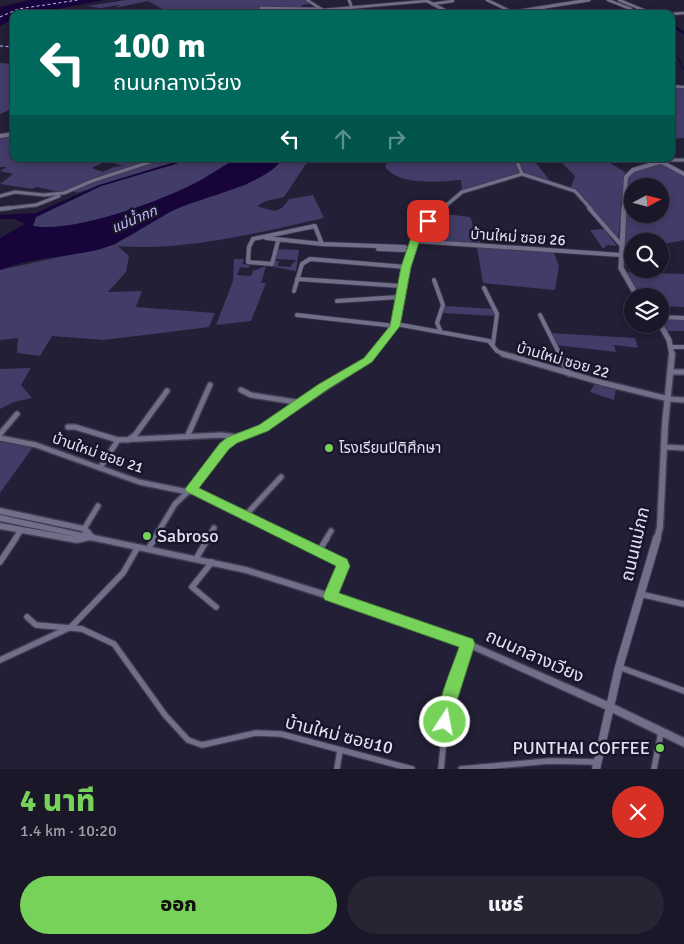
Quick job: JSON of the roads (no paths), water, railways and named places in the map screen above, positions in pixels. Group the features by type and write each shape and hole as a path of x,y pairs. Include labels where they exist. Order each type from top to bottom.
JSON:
{"main road":[{"path":"0,512 84,529 91,536"},
{"path":"0,518 91,536"},
{"path":"0,526 77,540 91,536"},
{"name":"ถนนกลางเวียง","path":"91,536 246,570 330,596 468,644 610,707 684,743"}],"street":[{"path":"307,0 322,9"},
{"path":"349,0 352,8"},
{"path":"260,10 261,8 352,8 425,0 447,10"},
{"path":"487,0 508,10"},
{"path":"526,10 590,0"},
{"path":"608,0 631,9 629,10"},
{"path":"619,0 643,10"},
{"path":"432,4 453,1"},
{"path":"541,8 545,10"},
{"path":"0,209 36,205 92,180 149,162"},
{"path":"517,162 522,174"},
{"path":"632,288 622,272 621,255 627,174 633,170 661,162"},
{"path":"670,162 684,174"},
{"path":"148,549 176,504 189,491 225,446 264,428 324,387 361,366 395,325 406,267 421,227 462,192 522,174 575,191 622,246"},
{"path":"0,196 15,192 44,195 64,193"},
{"path":"278,241 272,264 248,262 251,241 315,226 322,244"},
{"path":"265,238 278,241 405,249 411,255"},
{"name":"บ้านใหม่ ซอย 26","path":"405,249 414,243 621,255"},
{"path":"294,291 302,264 310,259 406,267"},
{"path":"297,279 401,286"},
{"path":"434,280 443,304 437,323 441,332"},
{"path":"484,288 497,309 498,323 493,344"},
{"path":"337,301 399,297"},
{"path":"540,315 569,374"},
{"name":"บ้านใหม่ ซอย 22","path":"297,316 395,325 441,332 493,344 497,351 508,356 569,374 669,400 684,400"},
{"path":"669,317 684,318"},
{"name":"ถนนแม่กก","path":"597,765 619,667 660,527 664,446 673,372 670,347 664,333"},
{"path":"670,347 684,347"},
{"path":"673,372 684,372"},
{"path":"186,438 210,385"},
{"path":"128,440 135,435 167,390"},
{"path":"241,390 252,395 302,403"},
{"path":"0,434 17,414"},
{"path":"68,427 75,426 118,440 221,435 239,438"},
{"name":"บ้านใหม่ ซอย 21","path":"0,438 27,442 140,482 165,485 189,491 342,562 343,566 330,596"},
{"path":"100,468 118,440"},
{"path":"664,446 684,448"},
{"path":"244,517 281,477"},
{"path":"84,529 98,506"},
{"path":"196,559 214,528"},
{"path":"0,562 21,530"},
{"path":"319,551 331,532"},
{"path":"0,660 71,627 123,573 138,547"},
{"path":"212,562 192,587 216,608"},
{"path":"640,594 684,604"},
{"name":"บ้านใหม่ ซอย10","path":"27,617 34,624 71,627 103,637 114,644 165,715 188,740 202,745 256,733 281,734 412,769"},
{"path":"441,769 447,707 468,644"},
{"path":"619,667 684,691"},
{"path":"654,769 661,732"},
{"path":"337,769 340,750"},
{"path":"462,769 476,766 550,761 597,765"}],"water":[{"path":"30,0 104,0 52,10 10,10 10,21 0,26 0,7"},
{"name":"แม่น้ำกก","path":"175,162 182,162 101,186 36,217 33,226 69,225 114,215 178,191 231,162 279,162 263,176 249,183 174,210 107,247 22,263 0,270 0,238 25,224 14,219 0,219 0,215 36,213 99,185"}],"waterway":[{"path":"675,27 684,33"},
{"path":"677,56 684,70"}],"place":[{"name":"โรงเรียนปิติศึกษา","path":"329,448"},
{"name":"Sabroso","path":"147,536"},
{"name":"PUNTHAI COFFEE","path":"660,748"}]}
